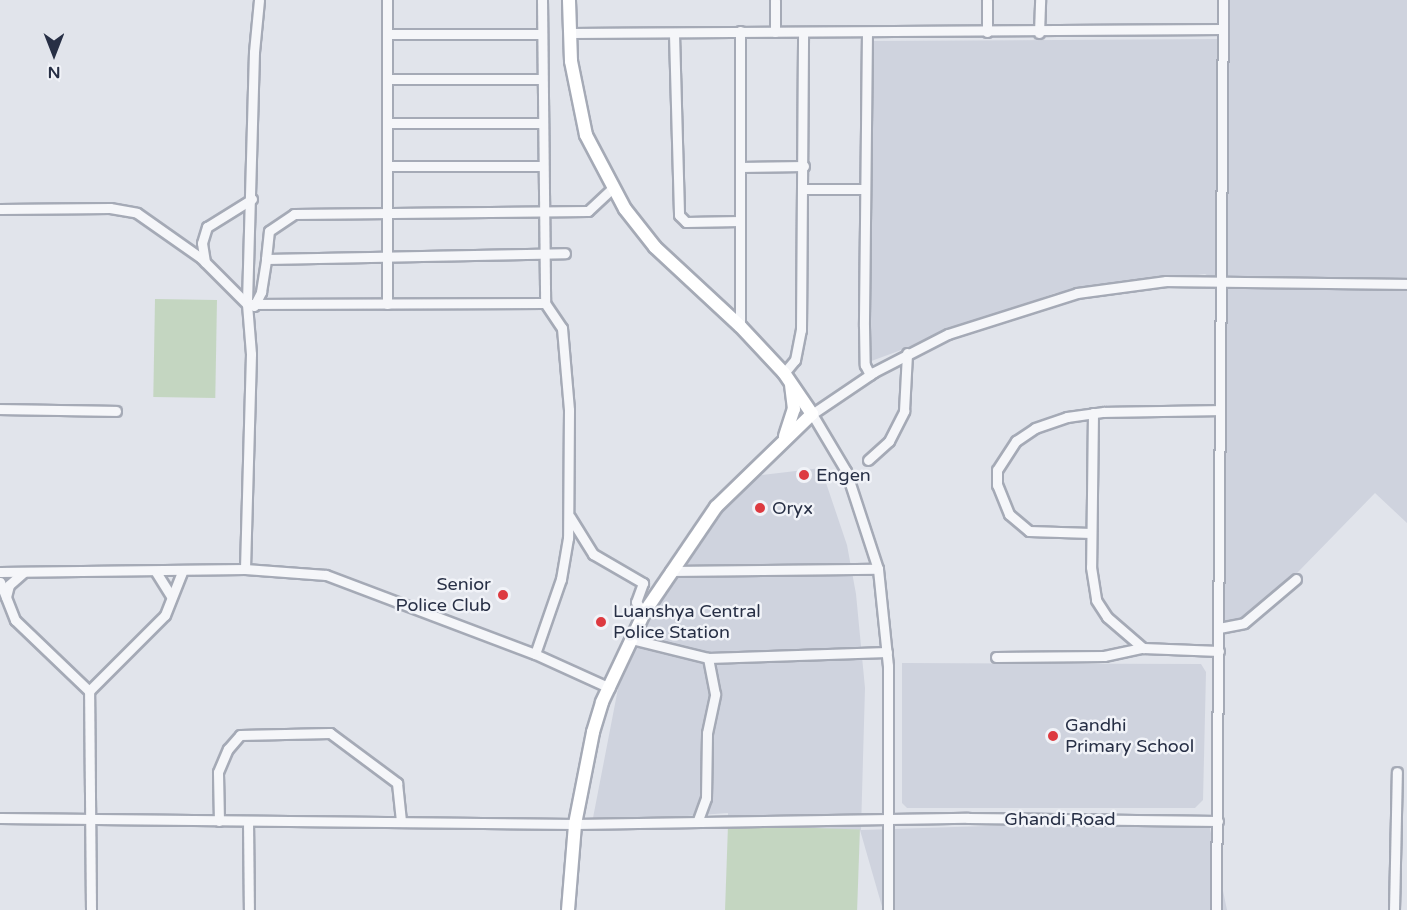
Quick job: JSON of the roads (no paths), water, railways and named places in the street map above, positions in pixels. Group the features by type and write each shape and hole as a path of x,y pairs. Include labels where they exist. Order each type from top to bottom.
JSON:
{"main road":[{"path":"568,910 575,824 593,732 631,639 670,571 716,507 812,414 786,375 740,326 655,247 625,209 586,135 574,83 569,0"},
{"path":"783,440 794,409 786,375"}],"street":[{"path":"245,568 251,305 247,231 252,199 254,52 259,0"},
{"path":"387,0 390,123 386,213 387,304"},
{"path":"535,654 564,567 568,513 565,343 562,328 545,303 542,0"},
{"path":"775,0 775,32"},
{"path":"987,0 987,32"},
{"path":"1039,33 1040,0"},
{"path":"1216,910 1220,628 1219,281 1223,0"},
{"path":"570,33 1039,33 1223,29"},
{"path":"740,32 740,326"},
{"path":"786,375 793,364 800,344 804,189 803,32"},
{"path":"867,32 864,189 865,365 870,375"},
{"path":"387,34 542,34"},
{"path":"674,34 679,215 686,222 740,221"},
{"path":"388,79 542,79"},
{"path":"390,123 542,123"},
{"path":"388,166 542,166"},
{"path":"740,167 804,166"},
{"path":"251,305 261,292 269,231 294,214 588,211 613,188"},
{"path":"804,189 864,189"},
{"path":"205,262 202,243 207,227 252,199"},
{"path":"0,209 110,208 138,213 205,262 251,305 545,303"},
{"path":"266,259 565,253"},
{"path":"888,910 887,652 878,569 846,471 812,414 907,353 995,316 1077,293 1166,281 1407,284"},
{"path":"868,460 889,441 904,411 907,353"},
{"path":"0,409 116,411"},
{"path":"1091,533 1047,534 1018,524 1001,502 997,470 1005,454 1025,434 1059,419 1093,413 1220,410"},
{"path":"1093,413 1091,533 1096,600 1107,617 1143,648"},
{"path":"568,513 593,554 643,583 636,602 644,613"},
{"path":"0,572 182,572 245,568 345,580 535,654 610,688"},
{"path":"670,571 878,569"},
{"path":"6,597 9,585 24,572"},
{"path":"156,572 171,596"},
{"path":"89,691 165,615 182,572"},
{"path":"1220,628 1244,623 1296,579"},
{"path":"0,582 9,613 25,632 89,691 92,817 91,910"},
{"path":"631,639 708,658 887,652"},
{"path":"996,657 1104,656 1143,648 1219,651"},
{"path":"698,820 706,798 706,733 715,694 708,658"},
{"path":"219,821 218,772 228,749 240,735 330,733 397,783 401,820"},
{"path":"1394,910 1397,772"},
{"name":"Ghandi Road","path":"0,818 92,817 219,821 401,820 575,824 698,820 888,819 1218,821"},
{"path":"248,821 249,910"}],"place":[{"name":"Engen","path":"804,475"},
{"name":"Oryx","path":"760,508"},
{"name":"Senior Police Club","path":"503,595"},
{"name":"Luanshya Central Police Station","path":"601,622"},
{"name":"Gandhi Primary School","path":"1053,736"}]}
